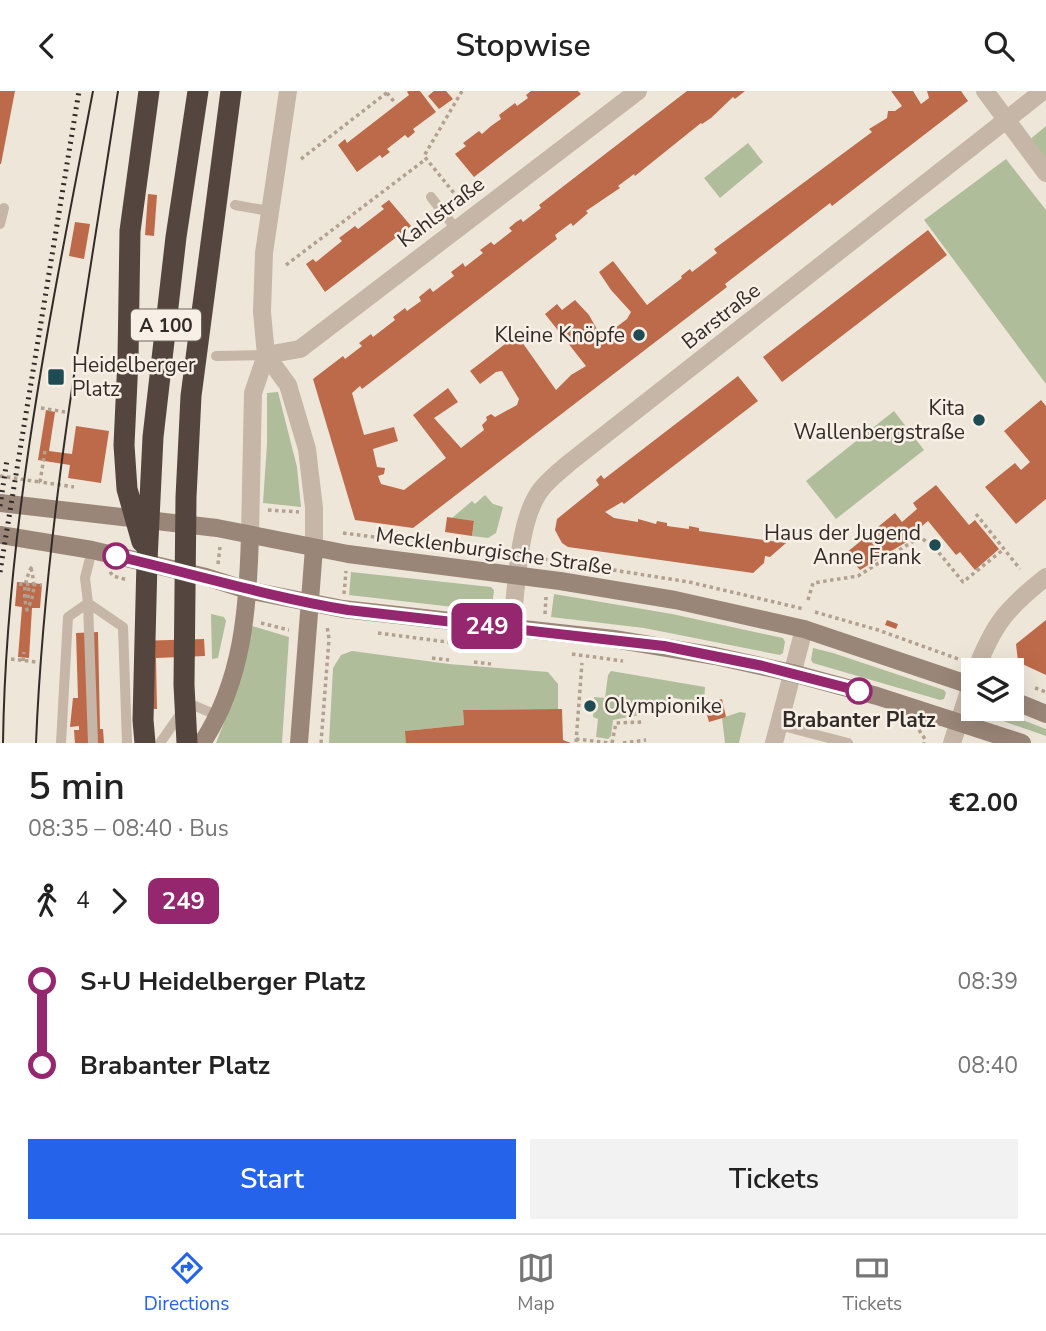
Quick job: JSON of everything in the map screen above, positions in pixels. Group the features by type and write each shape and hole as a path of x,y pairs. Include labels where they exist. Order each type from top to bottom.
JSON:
{"highway":[{"path":"147,561 127,489 124,445 130,230 149,91"},
{"name":"A 100","path":"145,743 147,561 153,437 176,237 198,91"},
{"name":"A 100","path":"187,743 184,685 185,510 191,395 231,91"}],"main road":[{"name":"Mecklenburgische Straße","path":"0,503 217,528 358,556 518,576 675,600 804,629 961,676"},
{"path":"0,535 92,550 206,577 247,590 348,610 664,646 792,673 959,721 1022,743"},
{"path":"202,743 219,716 237,668 247,590 250,535"},
{"path":"299,743 314,548"},
{"path":"1024,705 1046,714"}],"street":[{"path":"250,535 253,393 266,355 262,312 264,253 288,91"},
{"name":"Kahlstraße","path":"266,355 300,349 638,91"},
{"path":"985,91 1046,173"},
{"name":"Barstraße","path":"512,628 523,534 538,493 559,472 1043,91"},
{"path":"266,355 288,385 307,449 314,508 314,548"},
{"path":"982,658 993,630 1007,610 1046,577"},
{"path":"774,743 804,629"},
{"path":"952,743 961,715"}],"lane":[{"path":"431,197 456,229"},
{"path":"235,205 269,211"},
{"path":"0,224 4,208"},
{"path":"216,356 266,355"},
{"path":"92,550 85,578 93,743"},
{"path":"61,743 68,617 88,603"},
{"path":"88,603 123,627 127,743"},
{"path":"160,743 188,703 219,716"},
{"path":"779,725 848,743"}],"path":[{"path":"301,159 387,91 396,104"},
{"path":"462,91 424,156 462,203"},
{"path":"286,265 426,159"},
{"path":"41,408 65,412"},
{"path":"41,479 45,451"},
{"path":"0,476 41,479 74,487"},
{"path":"263,509 301,513"},
{"path":"976,514 1020,569"},
{"path":"358,535 457,548"},
{"path":"808,600 813,583 858,576 920,537 935,548 963,582 1004,549"},
{"path":"217,569 220,546"},
{"path":"31,568 34,583 28,598 25,582 31,568"},
{"path":"344,594 346,572"},
{"path":"19,584 43,586"},
{"path":"28,598 29,584"},
{"path":"545,616 547,593"},
{"path":"823,614 941,653"},
{"path":"253,621 289,630"},
{"path":"367,631 455,643 477,642"},
{"path":"321,743 328,646"},
{"path":"23,661 24,652"},
{"path":"432,658 449,660"},
{"path":"11,659 36,662"},
{"path":"474,662 491,664"},
{"path":"582,663 576,741 611,743 616,723 644,723"},
{"path":"320,670 328,671"},
{"path":"919,730 925,739 924,743"},
{"path":"623,743 646,740"}],"green space":[{"path":"1046,126 1046,164 1028,141"},
{"path":"748,143 763,162 720,198 704,178"},
{"path":"1006,159 1046,210 1046,384 924,220"},
{"path":"278,392 297,467 301,507 263,503 267,393"},
{"path":"894,411 924,450 836,519 806,481"},
{"path":"485,495 493,504 503,507 496,533 488,538 472,536 474,522 452,518 472,501 475,504"},
{"path":"351,572 491,587 494,590 492,608 488,611 349,595"},
{"path":"554,594 672,614 783,638 783,653 780,655 644,628 551,617"},
{"path":"211,614 224,617 226,621 218,658 212,659"},
{"path":"252,626 289,637 282,743 216,743 233,700"},
{"path":"813,648 944,690 944,699 813,663"},
{"path":"352,651 449,664 548,672 558,684 558,709 463,710 464,725 406,731 406,743 329,743 333,668 341,655"},
{"path":"611,671 705,687 704,704 670,697 668,703 660,701 656,712 613,720 611,736 608,739 596,737 598,719 593,717 594,697 605,698"},
{"path":"740,712 746,713 739,743 725,743 722,718"},
{"path":"1003,721 1024,721 1046,729 1046,736"}],"building":[{"path":"0,91 15,91 1,164 0,164"},
{"path":"408,91 420,91 436,112 413,129 415,132 408,138 405,135 387,149 390,152 382,158 380,155 357,172 338,145 345,139 347,143 409,95"},
{"path":"434,91 446,91 453,99 439,109 428,96"},
{"path":"531,91 578,91 581,94 474,177 455,154 466,146 463,143 479,131 482,134 501,119 499,115 515,103 517,106 528,98 526,95"},
{"path":"687,91 745,91 735,99 733,97 711,118 586,211 588,213 573,226 571,223 555,235 557,239 362,389 360,386 352,393 364,435 394,427 398,441 373,449 377,467 385,468 384,474 378,476 381,484 404,490 446,458 413,415 448,388 458,402 434,418 461,448 484,430 482,425 487,420 486,417 491,414 495,417 517,405 519,399 502,371 496,372 480,384 470,371 517,335 556,390 571,375 586,366 545,314 557,304 562,310 575,300 589,315 602,338 627,319 631,312 599,272 613,261 647,305 690,269 692,272 717,253 714,249 872,132 869,129 887,118 888,111 895,111 902,106 891,91 913,91 921,104 929,98 927,91 961,91 968,101 832,206 830,203 725,284 727,287 413,528 355,520 313,379 343,356 345,359 362,346 359,343 371,334 373,337 395,320 393,317 405,308 407,311 421,301 419,297 430,288 433,292 454,276 451,272 463,263 465,267 483,253 480,250 491,242 494,245 512,231 509,228 516,222 521,219 523,222 541,208 539,205"},
{"path":"148,194 157,195 154,236 145,235"},
{"path":"389,200 411,226 325,292 306,264 313,259 316,262 342,241 339,238 355,226 358,229 384,209 381,206"},
{"path":"75,222 90,224 84,259 69,256"},
{"path":"928,230 947,255 782,382 763,357"},
{"path":"738,376 758,401 624,504 622,502 605,512 614,518 638,522 638,519 656,524 657,521 667,523 667,526 689,529 689,526 699,528 699,531 786,543 770,557 765,556 764,563 753,573 568,547 562,543 555,530 557,519 599,485 596,480 601,475 604,479"},
{"path":"1041,400 1046,406 1046,499 1016,524 985,487 1015,463 1021,470 1030,462 1004,431"},
{"path":"46,410 55,412 49,451 72,454 76,426 109,431 101,483 68,478 70,465 38,460"},
{"path":"936,485 969,525 975,520 999,549 975,570 960,552 956,555 928,521 911,535 913,538 860,570 846,553 895,513 902,522 917,509 913,503"},
{"path":"447,517 474,521 472,536 445,532"},
{"path":"17,582 42,584 40,608 32,608 29,658 18,657 22,607 15,606"},
{"path":"887,620 898,624 896,629 885,625"},
{"path":"1046,620 1046,675 1024,665 1024,658 1018,658 1016,644"},
{"path":"98,632 100,729 103,729 104,743 75,743 74,730 79,730 79,726 70,727 73,698 78,698 76,633"},
{"path":"204,639 205,656 156,658 157,709 139,709 137,641"},
{"path":"722,699 726,717 709,722 704,704"},
{"path":"562,709 563,740 571,743 406,743 405,731 464,725 463,710"}],"tram line":[{"path":"3,743 6,661 22,497 47,334 93,91"},
{"path":"36,743 57,497 118,91"}],"railway":[{"path":"0,572 79,91"},
{"path":"0,506 7,460"}],"bus line":[{"name":"249","path":"116,556 206,577 247,590 348,610 664,646 763,666 859,691"}],"place":[{"name":"Kleine Knöpfe","path":"639,335"},
{"name":"Heidelberger Platz","path":"56,377"},
{"name":"Kita Wallenbergstraße","path":"979,420"},
{"name":"Haus der Jugend Anne Frank","path":"935,545"},
{"name":"Brabanter Platz","path":"859,691"},
{"name":"Olympionike","path":"590,706"}]}
